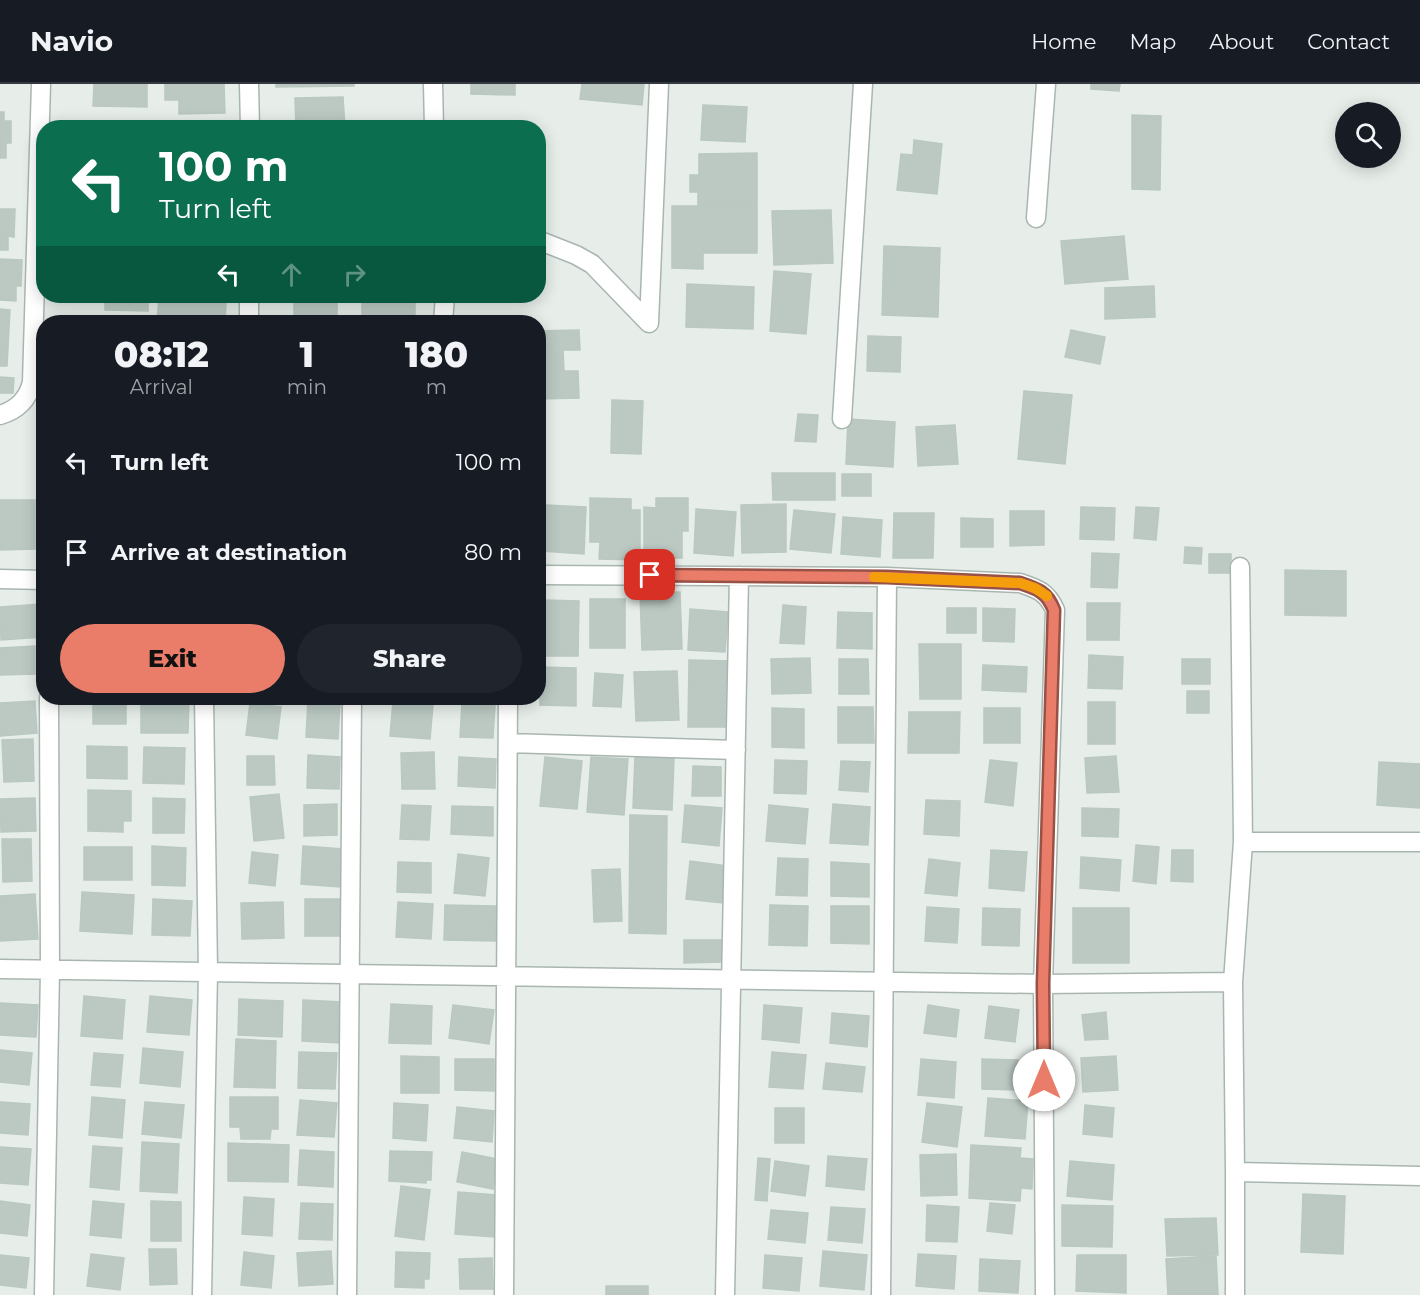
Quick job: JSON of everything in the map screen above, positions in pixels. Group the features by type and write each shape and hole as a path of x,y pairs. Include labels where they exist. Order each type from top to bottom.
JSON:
{"street":[{"path":"40,120 41,84"},
{"path":"249,84 250,120"},
{"path":"433,84 434,120"},
{"path":"546,243 592,264 649,323 659,84"},
{"path":"842,419 863,84"},
{"path":"1036,218 1046,84"},
{"path":"0,415 21,404 28,395 32,382 36,250"},
{"path":"1235,1295 1233,982 1243,842 1239,567"},
{"path":"546,575 887,577 1020,583 1035,588 1049,597 1054,610 1043,984 1045,1295"},
{"path":"725,1295 739,576"},
{"path":"881,1295 887,577"},
{"path":"0,579 36,580"},
{"path":"44,1295 50,969 49,705"},
{"path":"202,1295 208,972 204,705"},
{"path":"347,1295 352,705"},
{"path":"504,1295 508,705"},
{"path":"508,743 736,750"},
{"path":"1243,842 1420,842"},
{"path":"0,969 1043,984 1233,982"},
{"path":"1235,1172 1420,1176"}],"building":[{"path":"94,84 147,84 147,107 93,106"},
{"path":"165,84 224,84 225,113 179,114 179,100 165,100"},
{"path":"276,84 354,84 354,86 276,87"},
{"path":"471,84 515,84 515,95 471,94"},
{"path":"582,84 644,84 642,105 580,99"},
{"path":"1091,84 1120,84 1119,91 1091,89"},
{"path":"343,97 344,120 296,120 295,98"},
{"path":"703,105 747,107 745,142 701,140"},
{"path":"0,112 4,112 4,121 11,121 11,143 6,143 6,158 0,158"},
{"path":"1132,115 1161,116 1160,190 1132,189"},
{"path":"914,140 942,144 937,194 897,190 901,154 913,155"},
{"path":"757,153 757,206 698,206 698,192 690,192 690,175 699,175 699,154"},
{"path":"672,206 757,206 757,253 703,253 703,269 672,268"},
{"path":"0,209 15,209 14,237 8,236 8,250 0,250"},
{"path":"831,210 833,263 774,265 772,211"},
{"path":"1124,236 1128,279 1065,284 1061,241"},
{"path":"884,246 940,248 938,317 882,315"},
{"path":"0,259 22,260 21,286 16,286 16,301 0,300"},
{"path":"774,271 811,274 806,334 770,331"},
{"path":"687,284 754,287 753,329 686,327"},
{"path":"1154,286 1155,317 1105,319 1105,288"},
{"path":"105,303 148,303 148,311 105,310"},
{"path":"159,303 226,303 225,315 158,315"},
{"path":"294,303 337,303 337,315 294,315"},
{"path":"362,303 415,303 415,315 362,315"},
{"path":"0,309 10,310 7,366 0,366"},
{"path":"579,330 580,350 563,350 564,371 578,371 579,398 546,399 546,331"},
{"path":"1071,330 1105,337 1100,364 1065,357"},
{"path":"868,336 901,337 900,372 867,371"},
{"path":"0,377 14,378 13,393 0,393"},
{"path":"1024,391 1072,395 1065,464 1018,459"},
{"path":"612,400 643,401 641,454 611,453"},
{"path":"798,414 818,415 816,442 795,441"},
{"path":"848,419 895,422 893,467 846,464"},
{"path":"955,425 958,464 918,466 916,427"},
{"path":"772,473 835,473 835,500 773,500"},
{"path":"842,474 871,474 871,496 842,496"},
{"path":"590,498 631,499 631,510 640,510 640,560 599,559 600,542 590,542"},
{"path":"656,498 688,498 688,531 682,531 682,558 644,558 644,507 656,508"},
{"path":"0,500 35,500 35,549 0,550"},
{"path":"786,504 786,552 742,553 741,505"},
{"path":"546,505 586,507 584,554 546,551"},
{"path":"1081,507 1115,508 1114,540 1080,539"},
{"path":"1136,507 1159,508 1156,540 1134,538"},
{"path":"696,509 736,512 733,556 694,553"},
{"path":"794,510 835,514 831,553 790,549"},
{"path":"1010,511 1044,511 1044,545 1010,546"},
{"path":"894,513 934,513 933,558 893,558"},
{"path":"843,517 882,520 880,557 841,554"},
{"path":"961,518 993,519 993,547 961,547"},
{"path":"1185,547 1202,548 1201,564 1184,563"},
{"path":"1092,553 1119,554 1117,588 1091,587"},
{"path":"1209,554 1231,554 1231,573 1209,573"},
{"path":"1285,570 1346,571 1346,616 1285,615"},
{"path":"680,592 682,649 642,650 640,593"},
{"path":"590,599 625,599 625,648 590,648"},
{"path":"546,600 579,601 578,656 546,656"},
{"path":"1087,603 1120,603 1119,640 1087,640"},
{"path":"36,604 36,638 1,640 0,607"},
{"path":"783,605 806,607 804,644 780,643"},
{"path":"947,608 976,608 976,633 947,633"},
{"path":"983,608 1015,609 1014,642 983,641"},
{"path":"690,609 728,612 725,652 688,650"},
{"path":"838,612 872,613 872,649 837,648"},
{"path":"919,644 961,644 961,699 920,699"},
{"path":"35,646 35,674 0,675 0,648"},
{"path":"1089,655 1123,657 1122,689 1088,688"},
{"path":"810,658 811,693 772,694 771,659"},
{"path":"839,659 868,659 869,694 839,694"},
{"path":"1182,659 1210,659 1210,684 1182,684"},
{"path":"689,660 730,661 730,727 688,727"},
{"path":"983,665 1027,667 1026,692 982,690"},
{"path":"546,667 576,668 576,706 540,705 546,705"},
{"path":"677,671 679,720 636,721 634,672"},
{"path":"595,673 623,675 621,707 593,706"},
{"path":"1187,691 1209,691 1209,713 1187,713"},
{"path":"35,701 37,733 0,736 0,703"},
{"path":"1088,702 1115,702 1115,744 1088,744"},
{"path":"93,705 126,705 126,724 93,724"},
{"path":"141,705 189,705 188,733 141,733"},
{"path":"250,705 281,707 277,739 246,735"},
{"path":"308,705 340,705 338,739 306,737"},
{"path":"393,705 433,705 430,739 390,736"},
{"path":"462,705 495,705 493,738 460,737"},
{"path":"838,707 873,707 874,743 838,743"},
{"path":"772,708 804,709 804,748 772,747"},
{"path":"984,708 1020,708 1020,743 984,743"},
{"path":"909,712 960,712 959,753 908,753"},
{"path":"33,739 34,781 4,782 2,740"},
{"path":"87,746 127,747 127,779 87,778"},
{"path":"144,747 185,748 184,784 143,783"},
{"path":"434,752 435,789 402,789 401,753"},
{"path":"308,755 340,757 339,789 307,788"},
{"path":"247,756 274,756 275,785 247,785"},
{"path":"635,756 674,758 672,810 633,808"},
{"path":"1116,756 1119,792 1087,793 1085,758"},
{"path":"459,757 496,759 495,788 458,786"},
{"path":"545,757 582,761 577,809 540,806"},
{"path":"591,757 628,759 624,815 587,812"},
{"path":"775,760 807,761 806,794 774,793"},
{"path":"990,760 1017,763 1013,806 985,802"},
{"path":"841,761 870,762 868,792 839,790"},
{"path":"1379,762 1420,764 1420,808 1377,805"},
{"path":"693,766 721,767 721,796 692,796"},
{"path":"88,790 131,791 131,821 123,821 123,832 88,831"},
{"path":"279,794 284,838 254,841 250,797"},
{"path":"35,798 36,831 1,832 0,799"},
{"path":"153,798 185,799 184,833 153,833"},
{"path":"926,800 960,801 959,836 924,834"},
{"path":"337,804 337,835 304,836 304,805"},
{"path":"833,804 870,807 868,845 830,843"},
{"path":"402,805 431,806 429,840 400,839"},
{"path":"685,805 722,808 719,846 682,842"},
{"path":"769,805 808,809 805,844 766,841"},
{"path":"452,806 493,807 493,836 451,834"},
{"path":"1082,808 1119,809 1118,837 1082,836"},
{"path":"630,815 667,816 666,934 629,933"},
{"path":"2,839 31,839 32,881 3,882"},
{"path":"1136,845 1159,847 1156,884 1133,881"},
{"path":"152,846 186,848 185,886 152,885"},
{"path":"303,846 343,849 340,887 301,884"},
{"path":"84,847 132,847 132,880 84,880"},
{"path":"991,850 1027,852 1024,891 989,888"},
{"path":"1172,850 1193,850 1193,882 1171,881"},
{"path":"252,852 278,855 275,886 249,883"},
{"path":"458,854 489,858 485,896 454,893"},
{"path":"1081,857 1121,860 1119,891 1080,888"},
{"path":"778,858 808,859 807,896 776,895"},
{"path":"929,859 960,863 957,896 925,893"},
{"path":"690,861 727,866 723,903 686,899"},
{"path":"398,862 431,863 431,893 397,892"},
{"path":"831,862 869,864 869,897 831,896"},
{"path":"620,869 622,921 594,922 592,870"},
{"path":"82,892 134,895 132,934 80,931"},
{"path":"35,894 38,939 0,941 0,896"},
{"path":"153,899 192,901 190,936 152,935"},
{"path":"305,899 345,899 345,936 305,936"},
{"path":"283,902 284,938 242,939 241,903"},
{"path":"398,902 433,904 431,939 396,937"},
{"path":"445,905 496,906 496,941 444,940"},
{"path":"770,905 808,906 807,946 769,945"},
{"path":"831,906 869,906 869,944 831,943"},
{"path":"927,907 959,909 957,943 925,941"},
{"path":"983,908 1020,909 1019,946 982,945"},
{"path":"1073,908 1129,908 1129,963 1073,963"},
{"path":"684,940 722,940 722,962 684,963"},
{"path":"84,996 125,1000 122,1039 81,1036"},
{"path":"150,996 192,1000 189,1035 147,1032"},
{"path":"239,999 283,1001 282,1037 238,1035"},
{"path":"303,1000 342,1002 341,1043 302,1041"},
{"path":"0,1003 38,1005 36,1037 0,1035"},
{"path":"391,1004 432,1006 431,1044 389,1043"},
{"path":"453,1005 494,1010 489,1044 449,1038"},
{"path":"764,1005 802,1008 799,1043 762,1039"},
{"path":"928,1005 959,1010 956,1037 924,1033"},
{"path":"989,1006 1019,1010 1015,1042 985,1038"},
{"path":"1106,1012 1108,1039 1085,1040 1082,1015"},
{"path":"832,1013 869,1016 867,1047 830,1043"},
{"path":"236,1039 276,1041 275,1088 234,1087"},
{"path":"143,1048 183,1052 180,1087 140,1083"},
{"path":"0,1050 32,1053 29,1085 0,1082"},
{"path":"299,1052 337,1053 335,1089 298,1088"},
{"path":"772,1052 806,1055 803,1089 769,1087"},
{"path":"94,1053 123,1055 120,1087 91,1085"},
{"path":"401,1056 439,1057 439,1093 401,1093"},
{"path":"1116,1056 1118,1090 1083,1092 1081,1058"},
{"path":"455,1059 494,1059 494,1091 455,1090"},
{"path":"921,1059 956,1062 954,1098 918,1095"},
{"path":"982,1059 1018,1060 1018,1090 982,1089"},
{"path":"826,1063 865,1067 862,1092 823,1089"},
{"path":"92,1097 125,1100 122,1138 89,1135"},
{"path":"230,1097 278,1097 278,1129 271,1129 270,1139 241,1139 240,1127 230,1127"},
{"path":"988,1098 1028,1101 1025,1139 985,1136"},
{"path":"300,1100 337,1103 334,1137 297,1135"},
{"path":"0,1102 30,1104 28,1135 0,1133"},
{"path":"145,1102 184,1105 181,1138 142,1134"},
{"path":"394,1103 428,1105 426,1141 393,1138"},
{"path":"927,1103 962,1107 957,1147 922,1142"},
{"path":"1085,1105 1114,1108 1112,1137 1083,1134"},
{"path":"457,1107 494,1111 492,1142 454,1138"},
{"path":"775,1108 804,1108 804,1143 775,1143"},
{"path":"142,1142 179,1144 177,1193 140,1191"},
{"path":"228,1143 289,1145 288,1182 228,1181"},
{"path":"971,1145 1021,1148 1020,1158 1033,1159 1032,1189 1021,1188 1020,1201 969,1198"},
{"path":"93,1146 122,1148 119,1190 90,1187"},
{"path":"0,1147 31,1149 28,1185 0,1183"},
{"path":"300,1150 334,1152 333,1187 298,1185"},
{"path":"390,1151 432,1152 431,1180 426,1180 426,1183 389,1181"},
{"path":"462,1152 498,1159 493,1189 457,1182"},
{"path":"956,1154 957,1195 921,1196 920,1155"},
{"path":"828,1156 867,1159 864,1190 826,1186"},
{"path":"758,1158 770,1159 767,1201 755,1200"},
{"path":"775,1161 809,1166 805,1196 771,1191"},
{"path":"1070,1161 1114,1165 1112,1200 1067,1196"},
{"path":"401,1186 430,1190 424,1240 395,1236"},
{"path":"458,1192 497,1195 495,1237 455,1234"},
{"path":"1303,1194 1345,1196 1343,1254 1301,1252"},
{"path":"244,1197 274,1199 272,1236 242,1234"},
{"path":"0,1201 30,1205 27,1236 0,1233"},
{"path":"93,1201 124,1204 121,1238 90,1235"},
{"path":"151,1201 181,1202 181,1241 151,1241"},
{"path":"301,1203 333,1204 332,1240 299,1239"},
{"path":"990,1203 1015,1205 1012,1234 987,1231"},
{"path":"927,1205 959,1207 957,1242 926,1241"},
{"path":"1062,1205 1113,1206 1112,1247 1062,1246"},
{"path":"831,1207 865,1209 862,1243 828,1240"},
{"path":"771,1210 808,1213 805,1243 768,1239"},
{"path":"1216,1218 1218,1255 1167,1256 1165,1219"},
{"path":"149,1249 176,1249 177,1284 150,1285"},
{"path":"331,1251 333,1284 299,1286 297,1253"},
{"path":"823,1251 867,1255 864,1290 820,1286"},
{"path":"244,1252 274,1256 271,1288 241,1285"},
{"path":"396,1252 430,1253 429,1279 424,1279 424,1288 395,1287"},
{"path":"91,1254 124,1258 120,1290 87,1286"},
{"path":"918,1254 956,1256 954,1289 916,1286"},
{"path":"0,1255 29,1258 26,1288 0,1285"},
{"path":"765,1255 802,1258 799,1291 763,1288"},
{"path":"1077,1255 1126,1255 1126,1293 1076,1291"},
{"path":"1216,1256 1218,1295 1168,1295 1166,1259"},
{"path":"492,1258 493,1289 460,1289 459,1259"},
{"path":"980,1259 1020,1261 1018,1293 979,1291"},
{"path":"606,1286 648,1286 648,1295 606,1295"}],"slow traffic":[{"path":"874,577 1020,583 1035,588 1047,596"}],"route":[{"path":"650,575 887,577 1020,583 1035,588 1049,597 1054,610 1043,984 1044,1080"}]}
